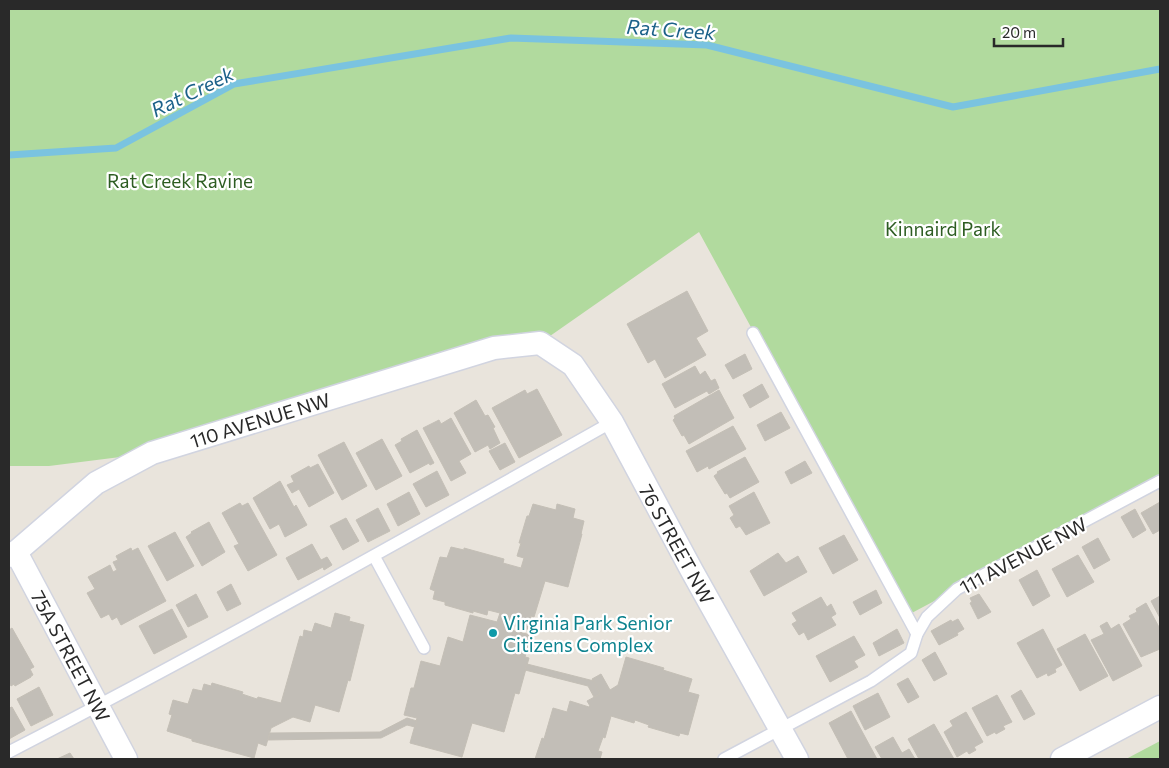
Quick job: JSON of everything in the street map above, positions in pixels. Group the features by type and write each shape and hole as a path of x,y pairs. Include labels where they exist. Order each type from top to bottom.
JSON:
{"street":[{"name":"76 STREET NW","path":"540,343 573,365 612,422 797,759"},
{"name":"110 AVENUE NW","path":"12,554 96,483 152,453 494,348 540,343"},
{"name":"75A STREET NW","path":"12,554 126,759"},
{"path":"1062,759 1160,707"}],"lane":[{"path":"753,333 917,634"},
{"path":"9,752 98,706 374,556 612,422"},
{"name":"111 AVENUE NW","path":"724,759 871,681 911,653 917,634 927,618 957,589 1160,482"},
{"path":"374,556 424,648"}],"green space":[{"name":"Kinnaird Park","path":"9,9 1160,9 1160,481 908,615 699,232 540,343 152,453 49,466 9,466"},
{"path":"1160,741 1160,759 1126,759"}],"building":[{"path":"687,291 708,331 696,338 706,355 665,378 655,359 648,363 627,324"},
{"path":"745,354 752,369 733,379 725,365"},
{"path":"695,366 700,375 705,371 711,381 715,379 719,388 709,394 707,391 675,408 662,384"},
{"path":"762,384 769,397 750,408 743,395"},
{"path":"537,389 562,435 519,458 492,408 525,390 527,394"},
{"path":"719,390 734,418 689,444 673,420 674,416"},
{"path":"476,400 485,416 488,415 495,427 493,428 500,443 490,449 488,445 475,452 454,413"},
{"path":"781,412 790,428 765,441 757,425"},
{"path":"451,418 471,454 459,461 466,473 451,481 423,428 439,420 441,424"},
{"path":"733,426 746,449 709,469 708,466 697,472 686,451"},
{"path":"417,430 434,463 430,465 429,463 410,473 395,445 402,441 401,439"},
{"path":"382,439 402,476 376,490 356,453"},
{"path":"344,442 367,486 342,500 318,455"},
{"path":"505,443 515,462 500,470 489,451"},
{"path":"745,457 759,482 730,498 727,493 725,494 714,476 717,472"},
{"path":"805,461 812,473 791,484 785,472"},
{"path":"318,464 334,493 309,507 299,489 292,493 287,485 294,482 291,476 309,466 310,468"},
{"path":"437,471 449,495 426,507 413,484"},
{"path":"280,481 294,507 296,505 307,525 285,537 279,524 270,529 253,498"},
{"path":"409,492 420,514 398,526 387,504"},
{"path":"754,492 770,523 746,535 740,526 736,528 730,518 734,515 729,506"},
{"path":"1160,502 1160,530 1153,534 1141,513"},
{"path":"240,503 242,506 248,503 277,555 248,571 234,546 239,544 222,513"},
{"name":"Virginia Park Senior Citizens Complex","path":"533,504 556,510 557,504 575,509 573,518 584,521 568,587 545,581 534,617 531,616 527,630 506,623 507,629 531,635 525,657 529,658 519,694 515,693 504,732 472,723 462,757 410,743 417,718 404,715 421,661 440,666 448,637 463,642 470,615 497,622 500,613 488,610 487,615 473,611 473,613 445,605 445,602 433,599 435,591 430,589 440,557 447,558 451,547 464,550 464,548 504,559 503,563 521,568 524,558 517,556 521,543 519,543 527,516 529,516"},
{"path":"378,508 390,531 368,542 356,520"},
{"path":"1135,509 1146,530 1133,538 1121,517"},
{"path":"346,518 359,541 343,550 330,526"},
{"path":"209,522 225,552 202,566 186,537"},
{"path":"175,532 194,566 167,581 148,546"},
{"path":"844,535 858,560 833,574 819,548"},
{"path":"1098,538 1110,560 1094,569 1082,547"},
{"path":"312,544 321,560 327,557 332,565 324,570 323,567 298,580 286,558"},
{"path":"131,548 132,551 138,548 166,601 121,625 117,617 112,620 109,614 101,618 87,593 95,589 88,577 110,565 113,572 117,570 113,562 118,560 116,556"},
{"path":"778,553 786,563 798,556 807,572 764,596 750,571"},
{"path":"1078,555 1094,582 1067,597 1052,569"},
{"path":"1037,570 1050,596 1033,606 1019,580"},
{"path":"231,584 241,604 227,611 217,592"},
{"path":"876,590 882,603 860,615 853,602"},
{"path":"196,594 208,617 188,627 176,605"},
{"path":"979,594 991,612 978,619 970,603 972,602 970,598"},
{"path":"1160,596 1160,618 1151,601"},
{"path":"821,597 827,607 831,604 836,614 831,617 836,625 808,640 804,632 799,635 792,624 797,621 792,613"},
{"path":"1146,603 1160,629 1160,649 1141,657 1123,624 1131,619 1129,616 1137,612 1136,609"},
{"path":"172,609 187,637 154,654 139,626"},
{"path":"335,613 350,617 349,621 364,625 350,681 348,680 339,712 315,705 310,722 293,717 271,728 266,746 258,743 254,758 192,741 192,739 167,731 172,715 169,714 173,700 188,704 193,689 202,691 204,684 211,686 212,683 243,692 242,694 257,699 258,697 281,703 300,636 303,637 304,630 312,632 315,623 331,628"},
{"path":"958,619 964,629 957,633 958,635 939,645 931,631 951,620 952,622"},
{"path":"1107,622 1111,629 1119,624 1142,666 1113,681 1091,640 1104,634 1100,626"},
{"path":"12,628 34,667 30,669 33,675 31,677 15,686 14,684 11,686 9,682 9,630"},
{"path":"897,629 904,643 879,656 873,643"},
{"path":"1043,629 1062,665 1055,669 1056,672 1048,676 1047,673 1037,678 1017,643"},
{"path":"1085,634 1108,676 1080,691 1057,649"},
{"path":"854,636 865,655 854,661 858,667 830,682 816,656"},
{"path":"935,652 947,674 934,681 922,660"},
{"name":"Virginia Park Senior Citizens Complex","path":"626,657 664,668 663,670 692,679 688,692 699,695 688,735 680,733 679,736 648,727 649,725 635,720 634,723 611,716 605,738 603,737 598,751 602,752 600,759 535,759 542,738 544,739 553,708 567,712 570,701 589,707 587,701 600,694 592,679 601,674 610,690 618,685"},
{"path":"527,664 594,681 600,694 594,697 588,686 525,670"},
{"path":"908,678 919,697 908,703 897,684"},
{"path":"39,687 53,715 31,726 17,699"},
{"path":"1021,690 1035,714 1024,720 1011,696"},
{"path":"878,693 890,717 865,730 853,706"},
{"path":"997,695 1012,722 1003,726 1005,729 987,736 972,708"},
{"path":"12,707 25,730 9,739 9,708"},
{"path":"851,711 877,759 848,759 829,723"},
{"path":"966,712 983,742 974,747 976,750 969,754 967,751 957,757 944,732 953,726 950,721"},
{"path":"407,718 417,721 415,727 407,725 381,738 268,740 270,733 380,732"},
{"path":"934,724 954,759 919,759 908,739"},
{"path":"893,737 902,753 909,749 915,759 882,759 875,747"},
{"path":"70,753 74,759 57,759"}],"waterway":[{"name":"Rat Creek","path":"9,155 116,148 234,84 511,38 707,45 953,107 1160,69"}],"place":[{"name":"Virginia Park Senior Citizens Complex","path":"493,633"}],"park label":[{"name":"Rat Creek Ravine","path":"180,180"}]}
